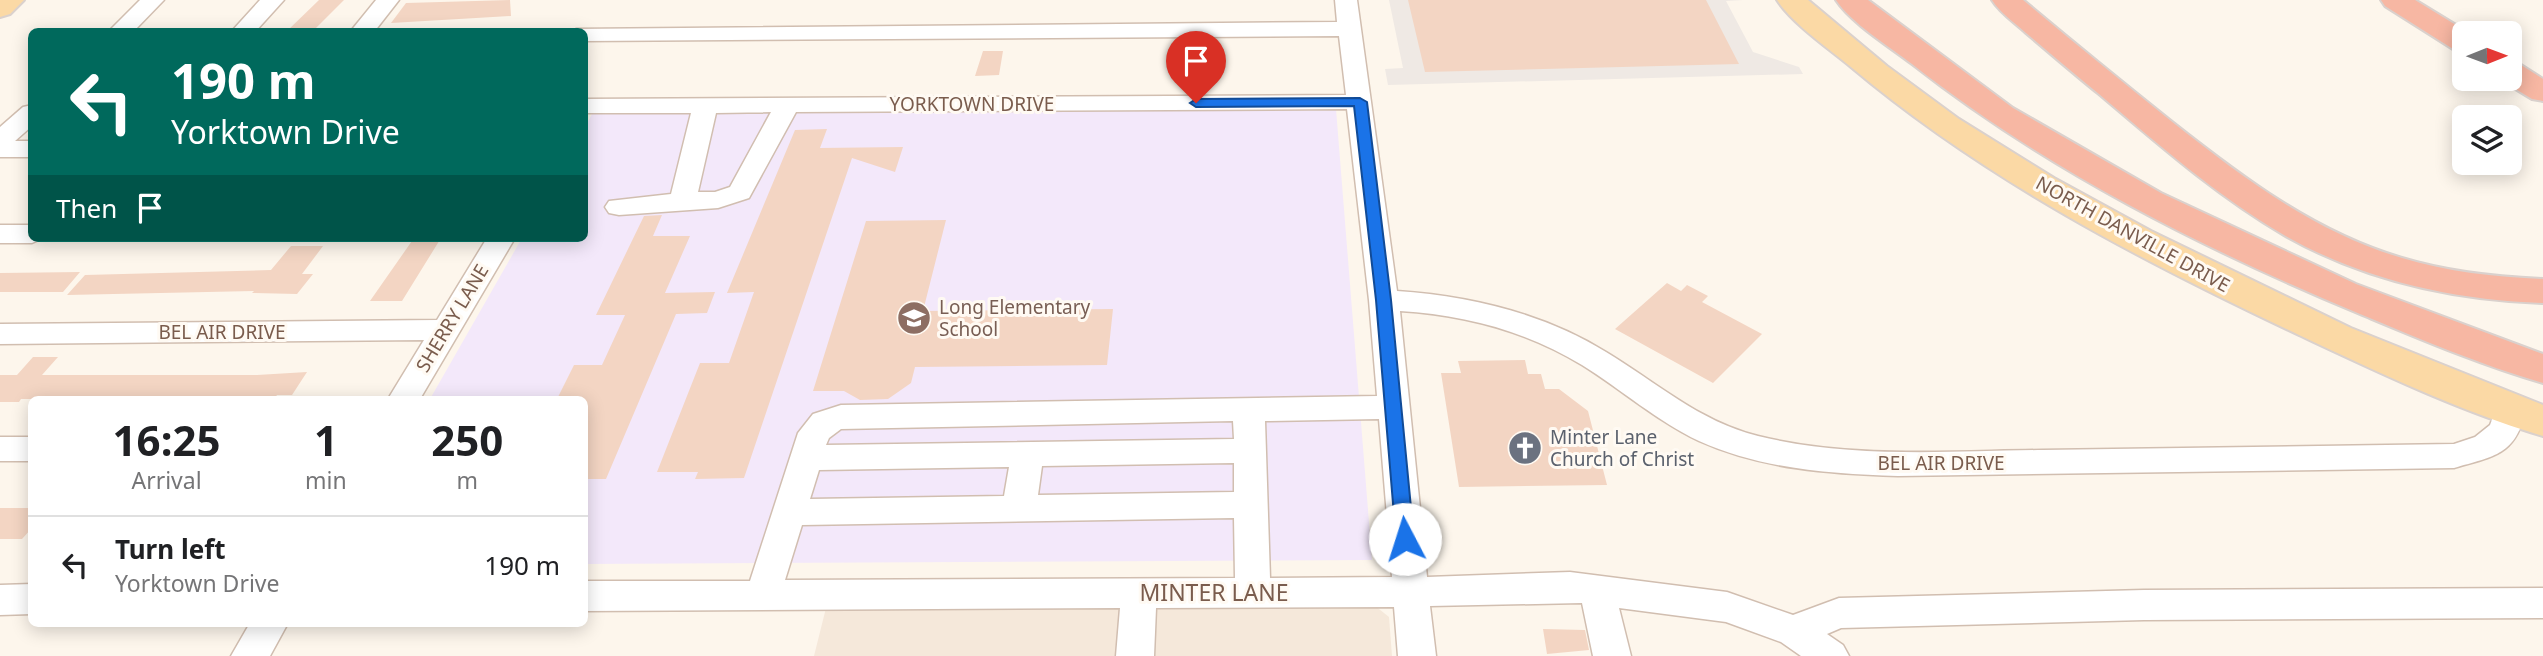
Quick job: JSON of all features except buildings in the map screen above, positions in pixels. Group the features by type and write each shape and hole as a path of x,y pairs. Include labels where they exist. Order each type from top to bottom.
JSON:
{"highway":[{"path":"1850,0 1913,51 2024,129 2131,190 2295,273 2543,369"},
{"path":"2006,0 2192,154 2256,203 2301,229 2344,250 2416,273 2488,287 2543,291"},
{"path":"2395,0 2452,36"},
{"path":"2522,80 2541,92"}],"main road":[{"path":"0,8 10,0"},
{"name":"NORTH DANVILLE DRIVE","path":"1791,0 1889,83 2042,186 2223,284 2342,341 2527,415"}],"street":[{"path":"123,28 153,0"},
{"path":"246,28 273,0"},
{"path":"364,28 388,0"},
{"path":"1346,0 1384,300 1417,656"},
{"path":"588,34 1350,29"},
{"name":"YORKTOWN DRIVE","path":"588,106 1360,102"},
{"path":"683,201 705,105"},
{"path":"619,207 718,200 740,192 788,105"},
{"path":"0,141 28,116"},
{"path":"0,149 28,149"},
{"path":"0,234 28,234"},
{"name":"SHERRY LANE","path":"406,396 498,242"},
{"name":"BEL AIR DRIVE","path":"1384,300 1444,303 1492,313 1592,357 1676,415 1715,435 1767,449 1835,461 1898,464 2454,456 2486,446 2527,415"},
{"name":"BEL AIR DRIVE","path":"0,334 445,330"},
{"path":"763,595 814,433 824,422 841,416 1393,407"},
{"path":"1249,409 1253,593"},
{"path":"0,449 28,449"},
{"path":"806,458 1250,451"},
{"path":"1019,509 1027,455"},
{"path":"789,512 1251,505"},
{"name":"MINTER LANE","path":"588,596 1410,592 1570,587 1727,607 1794,631 1830,656"},
{"path":"1597,590 1612,656"},
{"path":"1135,656 1139,593"},
{"path":"0,600 28,599"},
{"path":"1794,631 1839,613 2144,605 2543,603"},
{"path":"250,656 268,627"}],"shaded area":[{"path":"1389,0 1743,0 1726,1 1753,52 1799,67 1803,74 1388,85 1385,69 1403,68"},
{"name":"Long Elementary School","path":"1336,109 1372,560 588,564 588,396 432,396 520,242 588,242 588,121 592,114"},
{"path":"1374,605 1389,617 1392,656 814,656 826,608"}],"place":[{"name":"Long Elementary School","path":"914,318"},
{"name":"Minter Lane Church of Christ","path":"1525,448"}],"route":[{"path":"1196,103 1360,102 1384,300 1405,539"}]}
